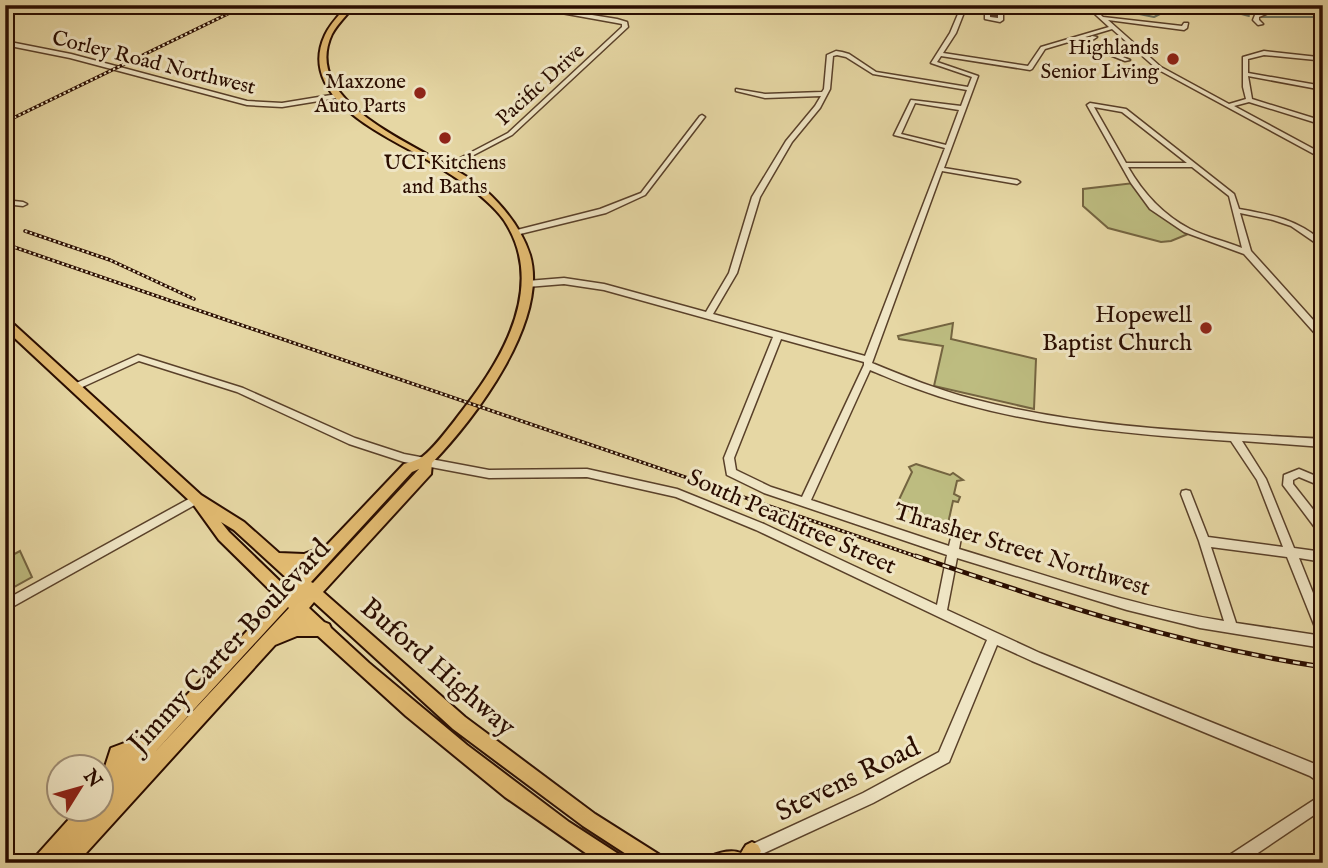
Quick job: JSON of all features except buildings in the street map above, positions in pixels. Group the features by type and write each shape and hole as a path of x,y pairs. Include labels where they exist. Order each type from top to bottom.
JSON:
{"main road":[{"name":"Jimmy Carter Boulevard","path":"307,589 334,548 408,468 425,462 480,398 502,365 520,328 527,284 523,250 516,233 498,207 484,194 444,168 364,121 337,96 324,72 323,51 333,27 352,5"},
{"name":"Buford Highway","path":"5,323 196,499 239,526 403,677 520,771 657,863"},
{"name":"Jimmy Carter Boulevard","path":"116,759 117,754 138,746 165,729 426,470 425,462"},
{"name":"Buford Highway","path":"196,499 223,536 390,693 484,771 546,817 617,863"},
{"path":"273,559 304,560 334,548"},
{"name":"Jimmy Carter Boulevard","path":"64,863 271,639 294,603"},
{"path":"271,639 296,629 324,629"},
{"path":"41,863 78,822"},
{"path":"715,863 741,859"}],"street":[{"name":"Pacific Drive","path":"444,168 510,134 625,27 625,23 617,20 519,5"},
{"path":"1087,5 1159,68 1323,157"},
{"path":"1260,24 1256,20 1257,16 1269,7 1323,11"},
{"path":"805,502 868,363 975,76 934,66 953,33 963,8 988,12"},
{"path":"1100,18 1170,28 1184,28 1186,24"},
{"path":"940,54 1030,68 1043,48 1111,28"},
{"path":"1092,33 1096,36 1085,41 1086,44 1127,60"},
{"name":"Corley Road Northwest","path":"5,43 71,56 247,103 282,106 337,96"},
{"path":"708,316 733,273 756,197 789,141 818,107 828,84 828,57 836,52 850,56 863,68 875,73 970,89"},
{"path":"1249,100 1245,58 1254,54 1316,58"},
{"path":"1246,74 1323,88"},
{"path":"738,90 765,96 824,94"},
{"path":"1228,106 1249,100 1323,123"},
{"path":"948,147 897,135 914,101 961,108"},
{"path":"1247,252 1234,197 1124,110 1093,104 1090,106 1140,192 1169,219 1187,230 1247,252 1323,337"},
{"path":"516,233 603,211 643,194 702,117"},
{"path":"1124,165 1193,165"},
{"path":"940,169 1017,182"},
{"path":"5,202 23,204"},
{"path":"1238,211 1285,219 1300,226 1323,246"},
{"path":"527,284 560,281 594,285 868,363 952,396 1018,411 1234,437 1323,443"},
{"name":"Thrasher Street Northwest","path":"778,336 729,458 731,472 763,488 953,552 1127,605 1232,629 1323,642"},
{"name":"South Peachtree Street","path":"75,387 138,358 240,390 367,447 425,462 489,474 587,473 677,493 760,527 994,638 1183,719 1320,773"},
{"path":"1234,437 1261,479 1319,623"},
{"path":"1323,483 1299,473 1288,478 1288,485 1323,530"},
{"path":"1186,494 1232,629"},
{"path":"5,607 196,499"},
{"path":"941,613 957,532"},
{"path":"1204,541 1323,557"},
{"name":"Stevens Road","path":"741,859 868,798 944,757 994,638"},
{"path":"1230,863 1323,801"}],"shaded area":[{"path":"1134,183 1153,207 1193,232 1161,242 1108,228 1083,206 1083,189"},
{"path":"953,323 951,339 1036,359 1034,409 934,386 943,346 899,339 898,336"},
{"path":"916,464 950,475 953,473 963,480 957,481 954,494 960,497 958,502 953,501 949,519 955,522 952,526 945,526 941,521 908,510 903,512 896,506 912,472 909,467"},
{"path":"20,551 32,577 5,592 5,559"}],"waterway":[{"path":"1095,5 1154,17 1166,11 1230,11 1249,16"},
{"path":"1260,17 1323,17"}],"railway":[{"path":"5,122 246,5"},
{"path":"25,231 110,260 194,299"},
{"path":"5,244 921,558"},
{"path":"916,556 1067,606 1168,635 1323,667"}],"place":[{"name":"Highlands Senior Living","path":"1173,59"},
{"name":"Maxzone Auto Parts","path":"420,93"},
{"name":"UCI Kitchens and Baths","path":"445,138"},
{"name":"Hopewell Baptist Church","path":"1206,328"}]}
